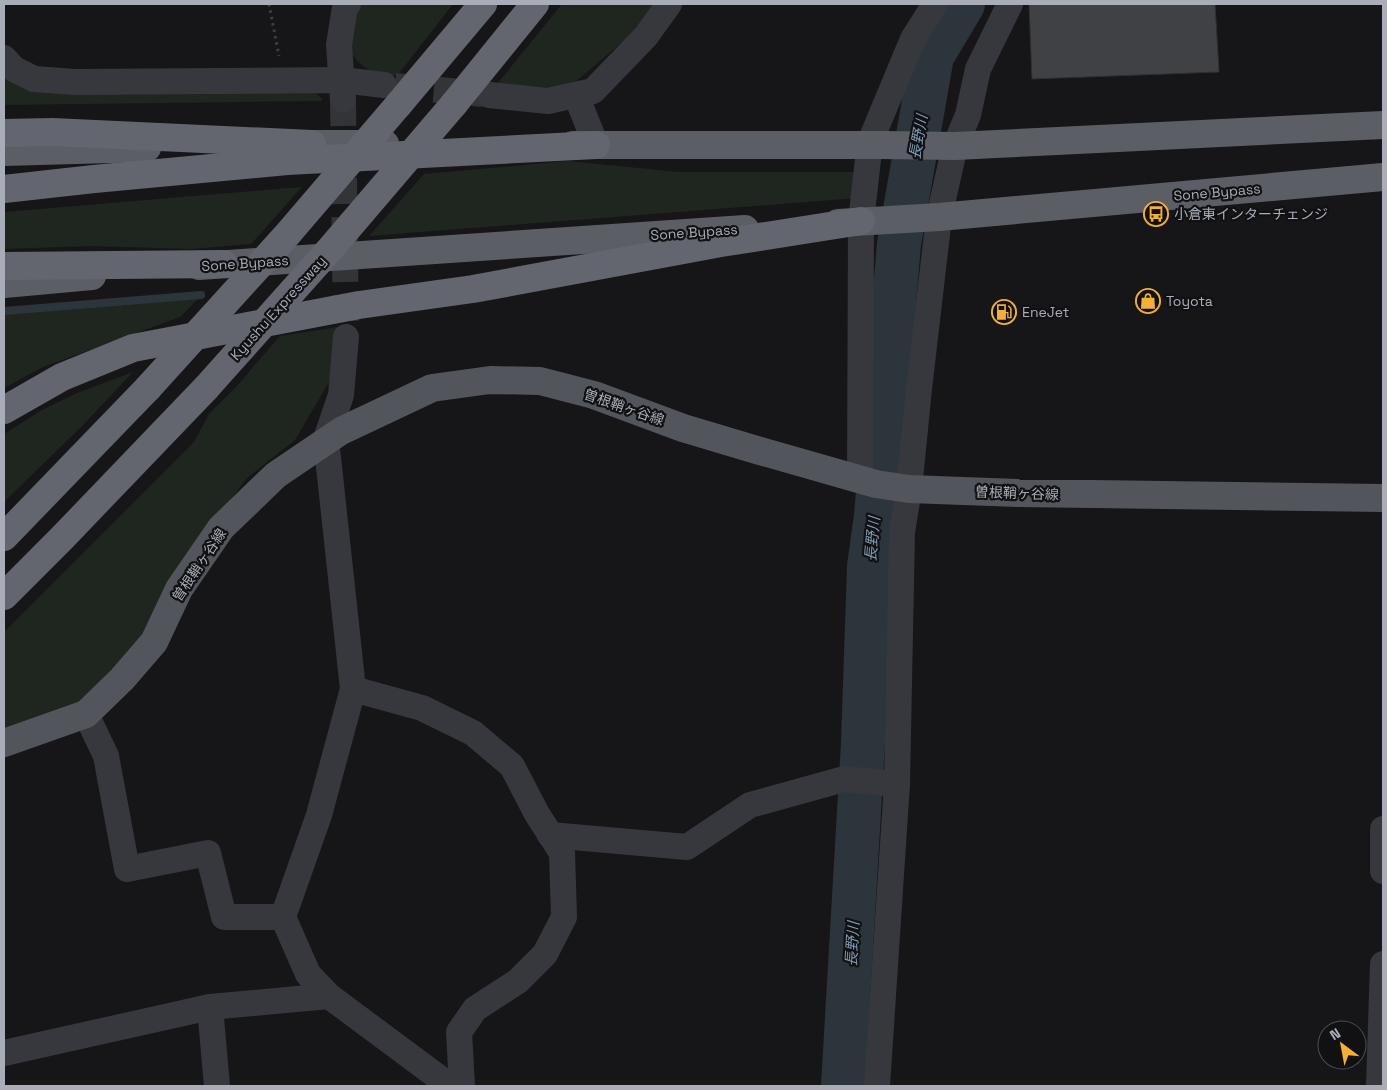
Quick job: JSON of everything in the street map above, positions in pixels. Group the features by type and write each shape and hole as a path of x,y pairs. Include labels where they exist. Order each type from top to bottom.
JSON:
{"highway":[{"path":"4,537 148,388 286,236 392,95 483,4"},
{"name":"Kyushu Expressway","path":"4,596 206,388 331,248 454,104 535,4"},
{"path":"4,152 312,144 948,146 1383,125"},
{"path":"4,133 52,132 312,144"},
{"path":"4,190 94,179 287,161 596,146"},
{"name":"Sone Bypass","path":"4,284 224,264 934,217 1383,177"},
{"path":"4,410 62,377 133,348 359,305 473,289 721,243 865,221"},
{"path":"4,266 224,264"}],"main road":[{"name":"曽根鞘ヶ谷線","path":"4,743 86,714 122,679 154,642 179,589 221,528 276,475 341,430 432,388 490,380 540,381 594,395 692,431 876,484 909,489 1019,493 1383,498"}],"street":[{"path":"342,90 339,45 345,7 348,4"},
{"path":"489,95 548,101 593,91 646,36 669,4"},
{"path":"860,479 865,221 876,145 914,39 935,4"},
{"path":"878,1086 897,784 902,532 909,489 934,217 948,146 968,115 978,69 1010,4"},
{"path":"4,58 14,69 34,79 75,82 283,81 392,95"},
{"path":"576,95 596,146"},
{"path":"346,336 341,394 326,439 353,690 319,815 283,917 308,974 329,996 450,1086"},
{"path":"353,690 422,708 473,734 512,766 537,814 562,853 564,917 545,954 518,981 475,1009 459,1032 462,1086"},
{"path":"86,714 106,756 127,869 208,852 224,917 283,917"},
{"path":"550,835 687,847 750,804 844,779 897,784"},
{"path":"1383,829 1383,871"},
{"path":"1379,1086 1383,964"},
{"path":"4,1053 210,1007 329,996"},
{"path":"210,1007 217,1086"}],"path":[{"path":"269,4 283,81"}],"shaded area":[{"path":"356,4 453,4 397,76 379,73 366,68 360,64 345,43"},
{"path":"562,4 657,4 627,38 567,89 497,84"},
{"path":"4,75 303,88 317,94 322,101 4,105"},
{"path":"568,161 679,172 856,172 857,198 369,236 424,174"},
{"path":"302,187 251,244 191,249 91,246 4,249 4,212"},
{"path":"206,291 180,317 43,367 4,388 4,308"},
{"path":"338,327 332,377 295,440 247,478 220,514 174,599 92,700 4,739 4,632 194,442 209,414 235,388 280,336"},
{"path":"133,372 82,426 4,502 4,434 42,410 77,393"}],"building":[{"path":"1029,4 1215,4 1219,72 1032,79"}],"waterway":[{"name":"長野川","path":"843,1086 863,743 869,566 876,516 899,244 932,56 963,4"},
{"path":"4,311 201,295"}],"tunnel":[{"path":"395,86 483,94"},
{"path":"343,100 346,337"}],"place":[{"name":"小倉東インターチェンジ","path":"1156,214"},
{"name":"Toyota","path":"1148,301"},
{"name":"EneJet","path":"1004,312"}]}
